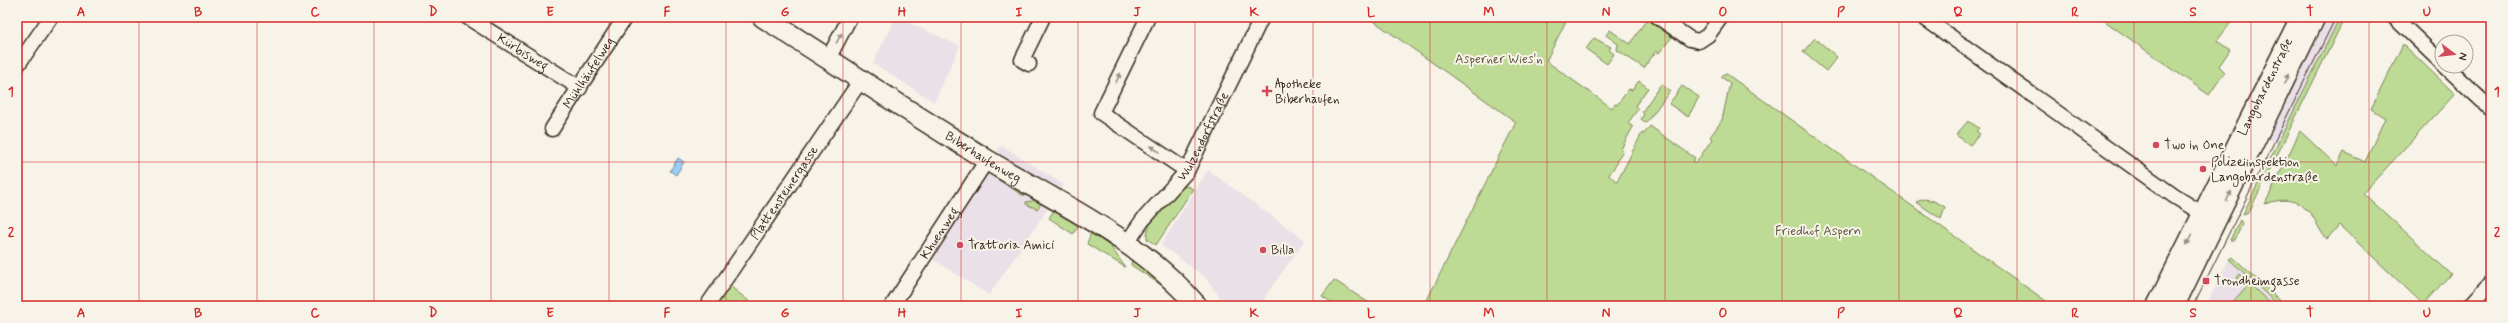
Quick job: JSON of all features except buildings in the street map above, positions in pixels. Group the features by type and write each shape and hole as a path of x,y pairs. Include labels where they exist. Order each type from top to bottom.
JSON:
{"main road":[{"name":"Biberhaufenweg","path":"763,17 986,160 1127,243 1164,272 1197,306"}],"street":[{"path":"17,66 51,17"},
{"name":"Kürbisweg","path":"467,17 580,88"},
{"name":"Mühlhäufelweg","path":"552,129 625,17"},
{"path":"828,59 850,17"},
{"path":"1029,64 1022,60 1043,17"},
{"path":"1148,17 1102,113 1187,171"},
{"name":"Wulzendorfstraße","path":"1127,243 1142,221 1187,171 1262,17"},
{"path":"1658,17 1690,39 1699,41 1708,35 1720,17"},
{"path":"1923,17 2174,196 2209,218"},
{"name":"Langobardenstraße","path":"2175,306 2209,218 2300,17"},
{"name":"Langobardenstraße","path":"2156,306 2209,218 2316,17"},
{"path":"2394,17 2434,55"},
{"path":"2454,74 2491,109"},
{"name":"Plattensteinergasse","path":"707,306 861,80"},
{"name":"Khuenweg","path":"892,306 986,160"},
{"path":"2470,306 2491,283"}],"shaded area":[{"path":"896,17 960,46 934,102 873,63"},
{"path":"2327,17 2340,17 2278,144 2267,139"},
{"path":"1001,145 1064,185 989,295 929,257"},
{"path":"1208,170 1305,240 1268,292 1263,303 1269,306 1226,306 1205,277 1161,245"},
{"path":"2229,259 2279,306 2206,306"}],"green space":[{"path":"1368,17 1568,17 1546,61 1612,108 1615,104 1617,105 1629,89 1632,90 1639,81 1648,88 1635,106 1638,109 1628,123 1633,127 1621,149 1623,151 1616,161 1618,162 1609,175 1617,182 1642,133 1644,134 1650,126 1695,158 1693,161 1696,163 1712,139 1710,137 1722,120 1730,83 1721,77 1725,73 2053,306 1424,306 1516,122"},
{"path":"2099,17 2235,17 2217,41 2230,50 2219,66 2225,72 2209,95"},
{"path":"2340,17 2345,17 2249,212 2243,214"},
{"path":"1647,19 1672,37 1659,53 1656,51 1644,68 1617,50 1618,44 1606,35 1610,30 1630,44"},
{"path":"1594,38 1611,47 1609,50 1614,54 1607,64 1586,49"},
{"path":"1815,38 1837,57 1826,71 1803,52"},
{"path":"2403,44 2455,94 2363,193 2451,274 2423,304 2339,225 2327,239 2310,213 2300,204 2283,200 2265,204 2300,131 2337,166 2344,152 2365,162 2385,118 2371,109"},
{"path":"1661,84 1670,91 1646,123 1641,119 1644,114 1642,112"},
{"path":"1682,86 1699,97 1688,117 1669,104"},
{"path":"1968,121 1979,128 1976,131 1980,134 1970,145 1956,135"},
{"path":"955,127 988,147 988,150 954,129"},
{"path":"995,175 1031,196 1022,195 994,177"},
{"path":"1187,186 1193,189 1156,245 1147,239 1150,224 1164,205 1181,188"},
{"path":"1924,199 1934,201 1945,207 1941,219 1916,202"},
{"path":"1039,200 1043,201 1037,209 1026,204 1026,202"},
{"path":"1055,209 1079,224 1073,234 1049,218"},
{"path":"2240,220 2242,224 2235,240 2230,240"},
{"path":"1091,232 1111,247 1125,267 1087,244"},
{"path":"2232,257 2286,306 2279,306 2229,259"},
{"path":"1132,259 1157,276 1176,298 1161,285 1131,265"},
{"path":"2239,274 2273,306 2229,306 2246,287 2236,278"},
{"path":"1334,280 1369,303 1367,306 1337,306 1322,296"},
{"path":"730,286 755,306 716,306"}],"water":[{"path":"678,158 684,162 676,175 670,171"}],"tram line":[{"path":"2193,306 2336,17"}],"place":[{"name":"Apotheke Biberhaufen","path":"1267,91"},
{"name":"Two in One","path":"2156,145"},
{"name":"Polizeiinspektion Langobardenstraße","path":"2203,169"},
{"name":"Trattoria Amici","path":"960,245"},
{"name":"Billa","path":"1263,250"},
{"name":"Trondheimgasse","path":"2206,281"}],"park label":[{"name":"Asperner Wies'n","path":"1499,59"},
{"name":"Friedhof Aspern","path":"1818,231"}]}
